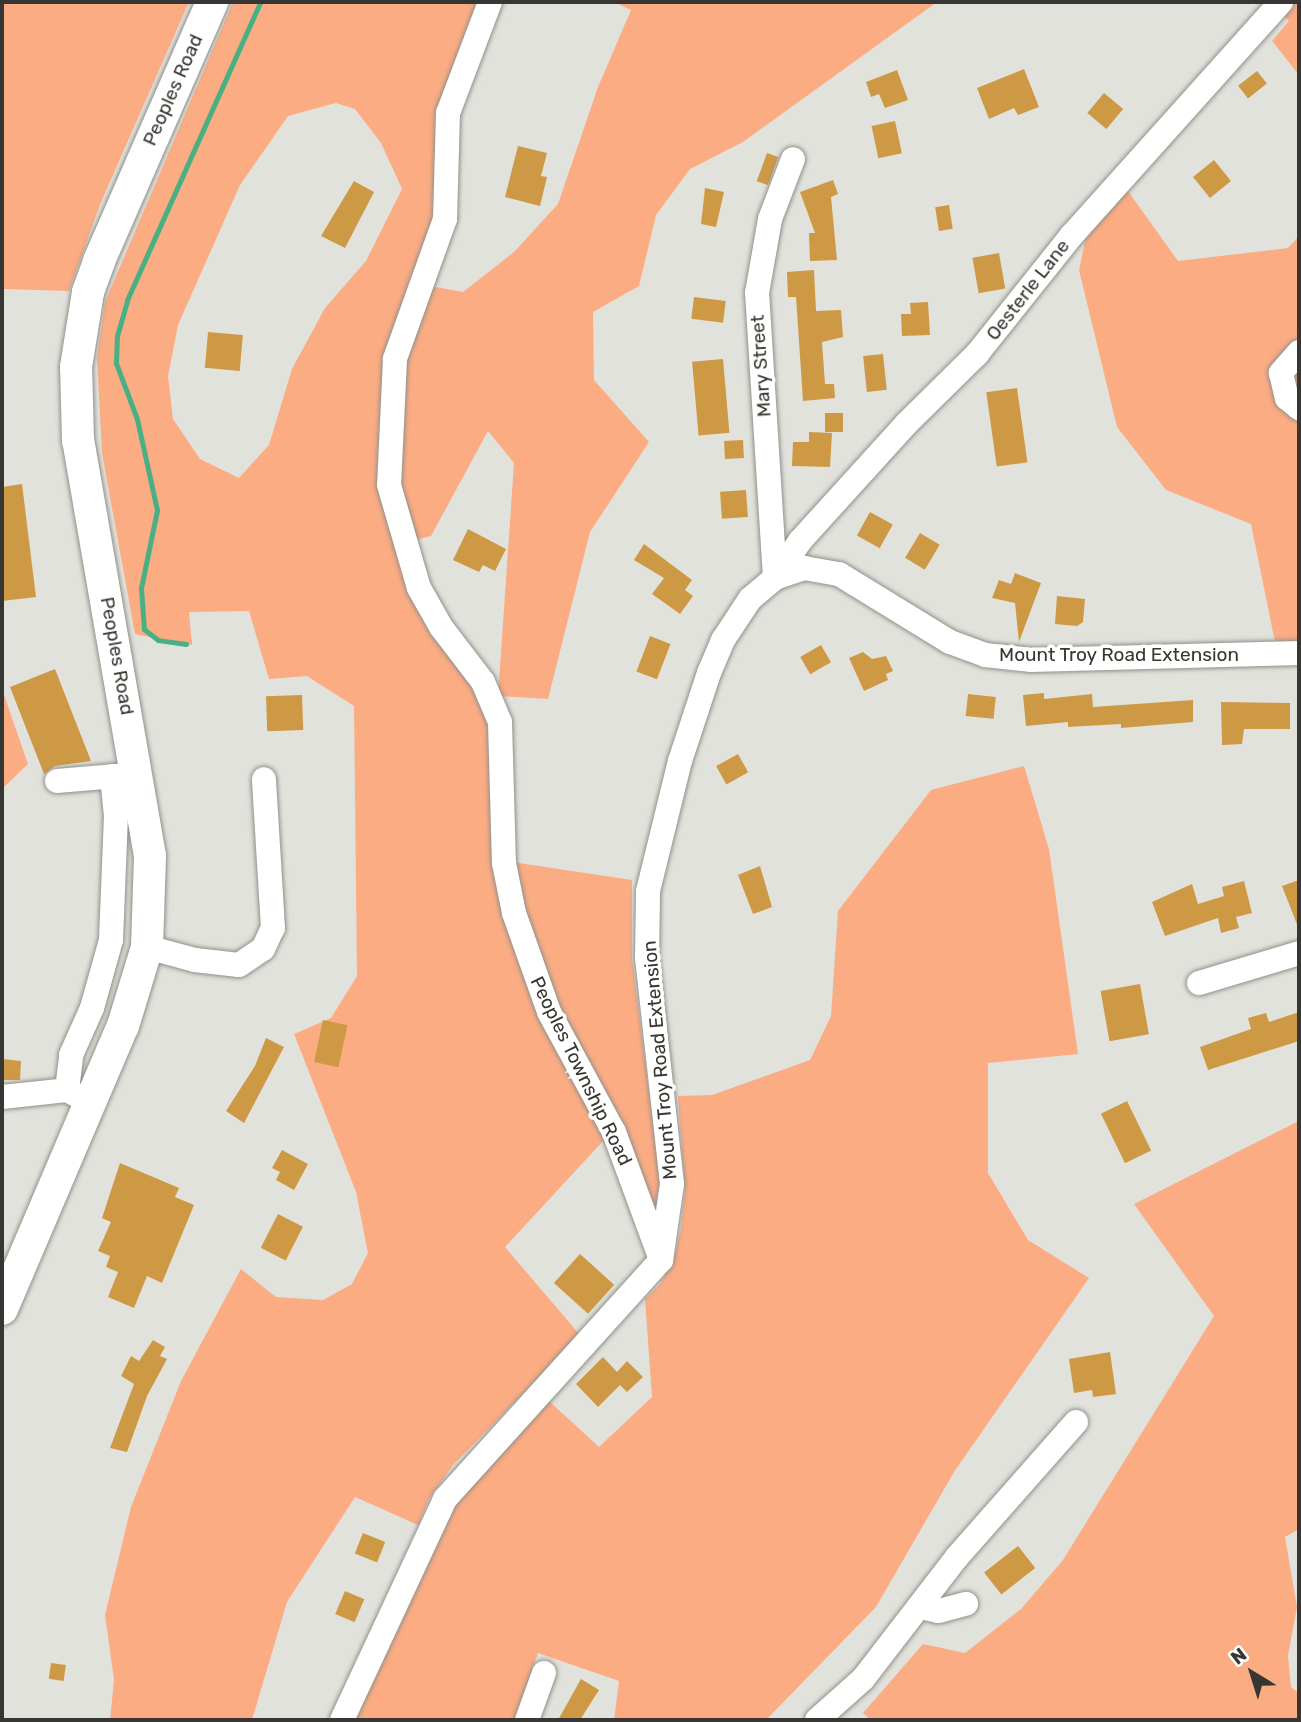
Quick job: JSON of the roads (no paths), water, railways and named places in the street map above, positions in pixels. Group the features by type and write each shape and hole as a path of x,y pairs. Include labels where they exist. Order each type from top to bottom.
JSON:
{"main road":[{"name":"Peoples Road","path":"2,1309 78,1096 124,1026 147,947 150,856 125,775 78,441 76,367 95,271 212,2"}],"street":[{"name":"Peoples Township Road","path":"490,2 448,113 446,219 395,359 389,485 410,565 428,607 483,682 500,722 504,863 514,913 549,1012 614,1132 661,1260"},
{"name":"Oesterle Lane","path":"775,578 800,541 906,424 977,354 1072,235 1281,2"},
{"name":"Mary Street","path":"775,578 757,293 770,219 793,159"},
{"path":"1299,352 1280,373 1287,398 1299,408"},
{"name":"Mount Troy Road Extension","path":"661,1260 672,1184 647,958 648,891 680,761 709,673 739,614 775,578 804,568 838,574 950,642 985,655 1032,660 1299,653"},
{"path":"2,1097 78,1096 71,1055 92,1008 111,940 116,816 125,775 57,781"},
{"path":"147,947 239,965 263,949 273,928 264,779"},
{"path":"1199,983 1299,953"},
{"path":"342,1720 444,1499 661,1260"},
{"path":"817,1720 863,1679 957,1557 1076,1422"},
{"path":"920,1607 939,1611 966,1604"},
{"path":"527,1720 544,1673"}],"waterway":[{"path":"186,644 158,640 144,629 141,588 157,510 137,419 116,363 117,336 127,300 260,2"}]}
